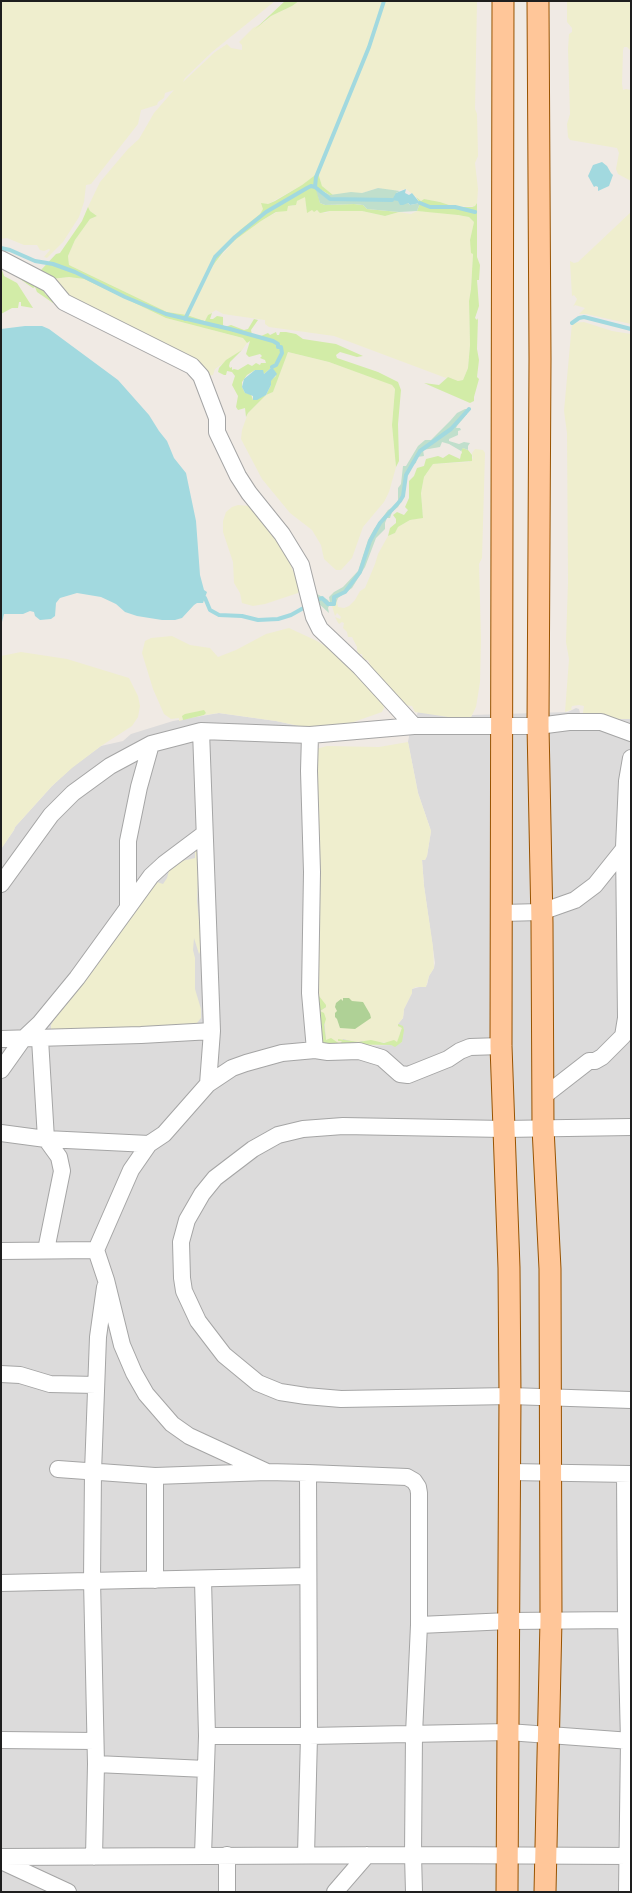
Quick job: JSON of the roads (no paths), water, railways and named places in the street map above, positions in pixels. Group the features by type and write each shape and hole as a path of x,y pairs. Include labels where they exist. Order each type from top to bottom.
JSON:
{"main road":[{"path":"503,1 501,1046 509,1268 510,1396 507,1892"},
{"path":"538,1 540,359 538,726 542,912 543,1128 550,1270 551,1620 545,1892"}],"street":[{"path":"1,260 49,284 64,302 192,366 201,376 217,418 217,432 238,476 249,493 282,534 301,565 314,617 320,629 360,667 414,726"},
{"path":"1,884 51,815 73,793 110,766 151,744 201,731 310,736 414,726 538,726 569,722 602,722 631,733"},
{"path":"201,731 212,1031 208,1084"},
{"path":"310,736 308,771 312,872 310,993 315,1050"},
{"path":"128,908 128,840 139,787 151,744"},
{"path":"544,1096 589,1061 602,1057 627,1037 627,781 631,758"},
{"path":"1,1070 23,1039 40,1023 77,978 151,876 204,834"},
{"path":"502,913 542,912 574,900 595,885 628,845"},
{"path":"1,1039 212,1031"},
{"path":"40,1039 46,1139 59,1156 62,1171 46,1250"},
{"path":"267,1472 189,1436 161,1414 146,1394 134,1372 122,1345 106,1280 96,1250 131,1170 149,1144 164,1134 208,1084 232,1068 282,1053 315,1050 328,1052 360,1051 374,1054 392,1065 400,1074 408,1075 448,1059 470,1047 501,1046"},
{"path":"631,1127 504,1129 344,1126 303,1129 278,1135 253,1149 215,1178 202,1194 187,1220 181,1242 184,1291 198,1321 224,1355 258,1383 280,1392 340,1399 510,1396 631,1400"},
{"path":"1,1133 46,1139 149,1144"},
{"path":"1,1251 96,1250"},
{"path":"94,1857 96,1764 92,1580 93,1472 99,1321 106,1280"},
{"path":"1,1374 20,1375 43,1383 96,1385"},
{"path":"58,1469 155,1476 267,1472 407,1477 414,1480 419,1493 418,1624 414,1734 414,1892"},
{"path":"510,1472 628,1474 626,1620 630,1741 627,1892"},
{"path":"306,1855 309,1736 308,1473"},
{"path":"155,1476 155,1580"},
{"path":"1,1583 92,1580 203,1580 308,1576"},
{"path":"203,1580 207,1736 203,1855"},
{"path":"418,1624 509,1620 626,1620"},
{"path":"207,1736 508,1732 630,1741"},
{"path":"1,1740 95,1741"},
{"path":"96,1764 206,1769"},
{"path":"1,1857 203,1855 629,1856"},
{"path":"227,1855 227,1892"},
{"path":"335,1892 367,1855"},
{"path":"1,1861 68,1892"}],"water":[{"path":"602,162 613,175 609,186 598,191 598,187 594,187 588,176 593,165"},
{"path":"406,189 405,193 409,195 412,193 420,203 400,205 398,201 392,200 396,193"},
{"path":"42,326 49,329 118,380 149,415 167,441 174,458 186,473 196,521 200,575 204,590 207,592 203,603 194,605 182,618 162,620 137,616 125,612 116,604 101,597 77,593 60,598 56,603 55,616 51,619 40,620 35,616 34,612 30,611 23,614 4,614 1,626 1,329"},
{"path":"272,367 277,374 271,381 266,395 253,400 253,396 245,393 242,387 244,379 255,370 263,370 264,374"}],"waterway":[{"path":"315,187 316,177 369,47 384,1"},
{"path":"185,319 215,257 235,237 266,212 307,188 315,187 330,199 392,200"},
{"path":"420,203 430,207 455,207 475,212"},
{"path":"1,248 35,261 53,264 75,272 125,297 166,314 273,341 278,344 278,347 281,347 282,353 276,365 272,367"},
{"path":"572,323 584,317 631,329"},
{"path":"315,601 322,598 328,604 334,604 334,597 345,592 360,572 370,541 380,523 403,496 406,475 420,451 451,429 469,409"},
{"path":"205,598 210,610 219,615 242,616 258,620 278,619 291,615 307,606"}]}
